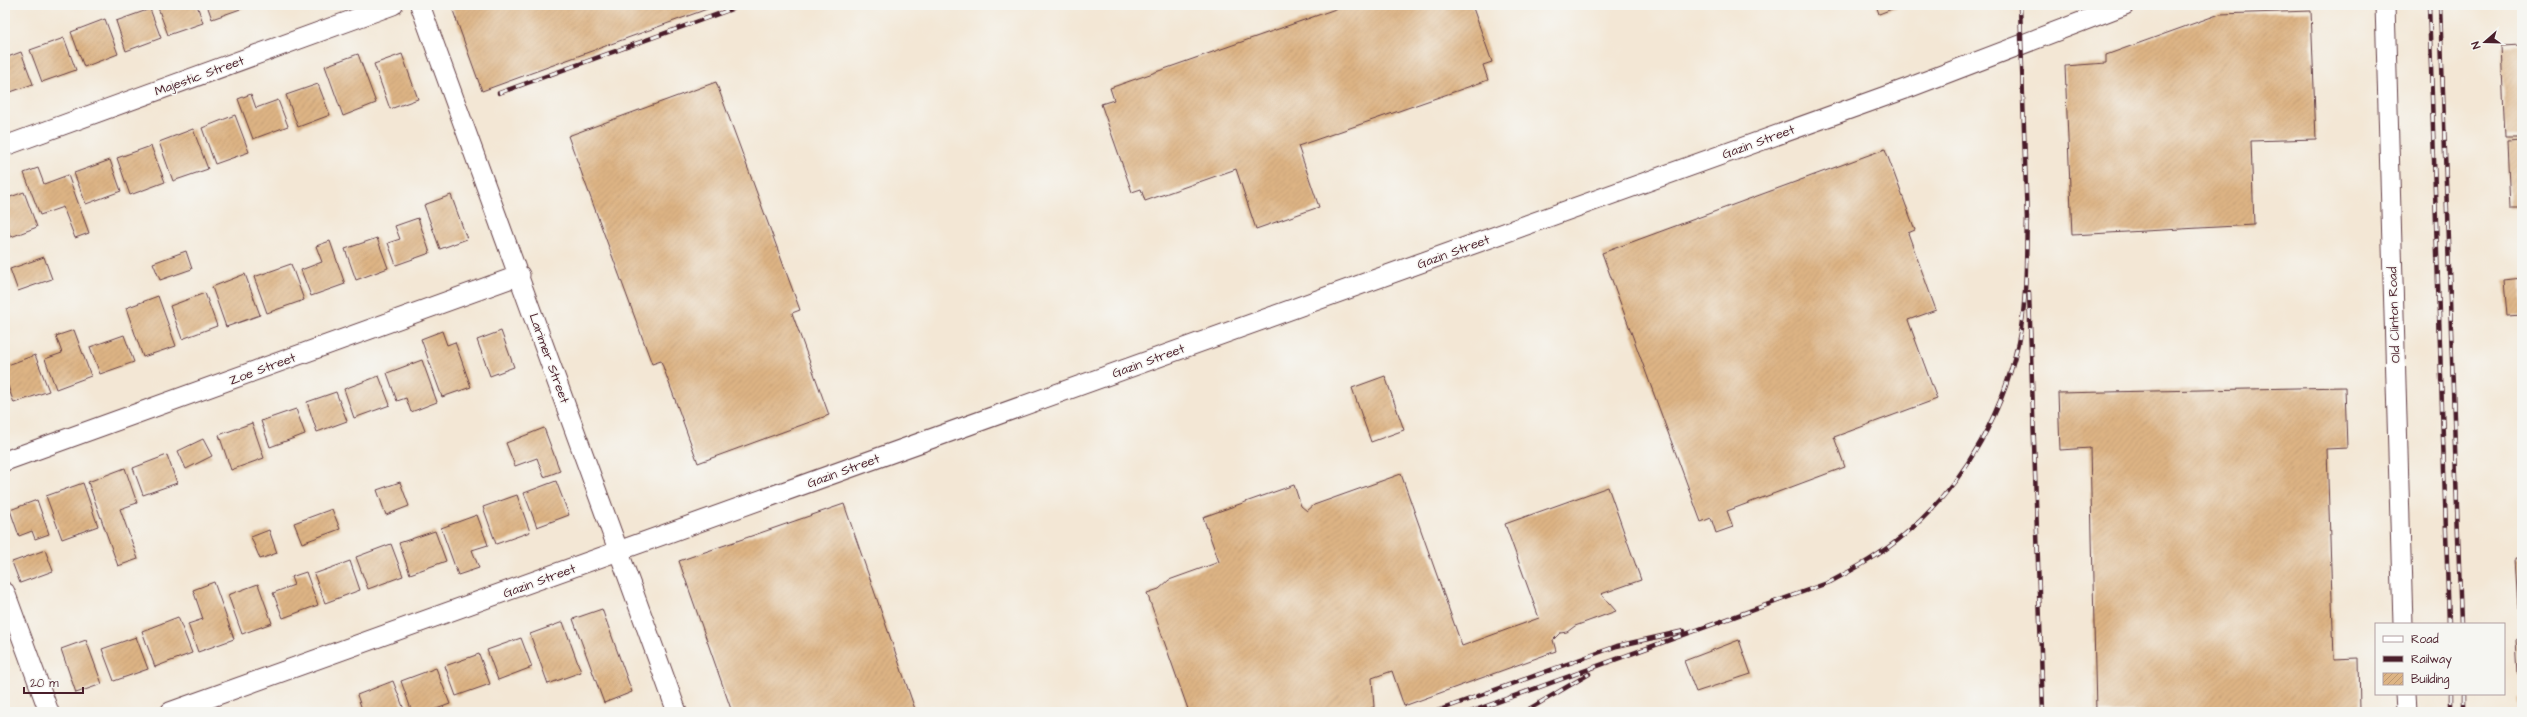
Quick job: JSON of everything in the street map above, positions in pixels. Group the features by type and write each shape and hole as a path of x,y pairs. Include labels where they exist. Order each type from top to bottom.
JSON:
{"street":[{"name":"Majestic Street","path":"5,146 393,5"},
{"name":"Larimer Street","path":"420,5 520,275 677,712"},
{"name":"Gazin Street","path":"170,712 1900,90 2125,5"},
{"name":"Old Clinton Road","path":"2385,5 2403,623"},
{"name":"Zoe Street","path":"5,461 520,275"},
{"path":"5,592 49,712"},
{"path":"2405,695 2406,712"}],"building":[{"path":"157,5 197,5 203,23 168,35"},
{"path":"207,5 245,5 246,7 212,19"},
{"path":"451,5 718,5 482,91"},
{"path":"1347,5 1472,5 1492,62 1483,65 1488,80 1298,146 1319,207 1256,229 1236,169 1145,201 1141,189 1132,192 1101,104 1114,100 1110,88"},
{"path":"1876,5 1902,5 1879,14"},
{"path":"150,9 161,38 126,51 116,21"},
{"path":"2311,11 2316,139 2251,141 2254,225 2072,235 2065,66 2106,63 2106,55 2220,14"},
{"path":"105,19 118,54 84,67 71,32"},
{"path":"64,38 76,70 42,82 30,50"},
{"path":"2522,45 2522,137 2505,137 2501,46"},
{"path":"21,52 33,84 5,94 5,58"},
{"path":"358,54 376,103 343,116 325,66"},
{"path":"402,54 418,99 390,109 374,64"},
{"path":"716,82 800,310 792,313 829,415 698,463 661,361 652,364 568,136"},
{"path":"318,84 330,115 298,127 286,95"},
{"path":"251,94 256,108 278,100 288,126 253,139 238,99"},
{"path":"235,115 249,152 215,164 202,128"},
{"path":"193,129 208,169 173,181 159,142"},
{"path":"2522,140 2522,208 2510,208 2507,141"},
{"path":"151,146 165,182 130,195 117,158"},
{"path":"1885,149 1915,230 1908,233 1936,310 1908,320 1937,399 1834,437 1845,467 1727,511 1733,527 1716,533 1711,518 1701,522 1602,253"},
{"path":"110,160 121,191 86,204 74,173"},
{"path":"38,168 44,184 68,175 89,233 75,238 63,207 40,215 24,173"},
{"path":"24,192 37,227 11,237 5,223 5,199"},
{"path":"451,195 467,239 440,249 424,205"},
{"path":"418,218 430,253 396,265 388,243 400,239 395,226"},
{"path":"377,238 388,268 356,280 345,249"},
{"path":"330,241 345,284 311,296 301,270 322,262 316,246"},
{"path":"186,251 192,269 160,280 153,263"},
{"path":"44,257 52,279 18,291 10,269"},
{"path":"291,264 304,300 267,313 254,277"},
{"path":"245,274 260,315 226,327 212,287"},
{"path":"2522,278 2522,315 2507,316 2504,280"},
{"path":"205,293 217,326 182,339 170,306"},
{"path":"158,296 176,346 143,357 126,308"},
{"path":"74,330 91,376 56,389 45,359 62,353 56,336"},
{"path":"442,331 447,345 455,342 471,387 442,397 421,339"},
{"path":"501,331 514,367 490,376 477,340"},
{"path":"124,335 134,362 100,374 90,347"},
{"path":"35,355 49,391 14,403 5,378 5,366"},
{"path":"422,360 437,402 411,412 406,398 397,401 387,373"},
{"path":"379,376 390,405 354,418 344,389"},
{"path":"1385,376 1404,430 1371,442 1352,388"},
{"path":"2345,387 2347,448 2327,449 2334,659 2359,658 2360,712 2096,712 2090,448 2060,450 2058,393"},
{"path":"336,392 347,421 317,432 307,402"},
{"path":"296,409 305,434 270,447 261,421"},
{"path":"252,423 264,458 231,470 219,435"},
{"path":"544,428 560,471 544,477 537,458 515,466 506,443"},
{"path":"203,439 212,456 186,469 178,451"},
{"path":"167,455 177,483 143,495 133,468"},
{"path":"125,468 137,503 120,509 138,559 118,566 88,482"},
{"path":"1401,474 1462,646 1539,618 1505,524 1608,487 1641,580 1601,594 1616,611 1575,626 1567,632 1560,633 1553,640 1556,651 1404,706 1392,671 1372,678 1374,707 1360,712 1189,712 1147,593 1159,589 1169,580 1219,562 1203,517 1294,485 1301,506 1307,511 1314,505"},
{"path":"556,481 569,515 537,527 524,493"},
{"path":"400,482 409,506 386,515 377,490"},
{"path":"83,483 98,526 62,539 46,496"},
{"path":"517,495 530,532 496,544 483,507"},
{"path":"37,500 49,534 35,539 32,531 19,536 10,510"},
{"path":"844,504 916,712 732,712 679,561"},
{"path":"332,509 340,529 302,543 294,523"},
{"path":"477,515 488,545 472,550 479,568 458,575 441,528"},
{"path":"269,530 277,553 260,559 251,537"},
{"path":"435,531 446,561 410,574 399,543"},
{"path":"391,544 403,576 368,589 356,557"},
{"path":"45,550 53,571 20,583 12,562"},
{"path":"2522,558 2522,608 2518,608 2515,559"},
{"path":"350,561 360,590 325,603 314,574"},
{"path":"306,572 318,605 283,618 273,593 294,585 291,577"},
{"path":"214,582 234,639 198,652 188,624 203,619 193,590"},
{"path":"258,584 272,623 242,634 228,595"},
{"path":"602,609 632,692 604,703 573,619"},
{"path":"178,617 192,653 155,667 142,631"},
{"path":"563,622 581,672 548,684 530,634"},
{"path":"136,637 148,669 114,681 102,649"},
{"path":"521,638 532,667 498,680 487,650"},
{"path":"2516,639 2522,639 2522,674 2518,674"},
{"path":"86,640 102,684 76,693 61,649"},
{"path":"1739,640 1751,674 1696,692 1684,661"},
{"path":"479,654 490,684 456,696 445,666"},
{"path":"436,668 450,704 428,712 412,712 401,681"},
{"path":"393,681 405,712 363,712 357,695"},
{"path":"2518,698 2522,698 2522,712 2520,712"}],"railway":[{"path":"499,93 743,5"},
{"path":"2020,5 2027,222"},
{"path":"2429,5 2449,623"},
{"path":"2440,5 2461,623"},
{"path":"1470,712 1830,582 1878,555 1904,535 1926,515 1965,468 1994,415 2006,386 2021,328 2023,314 2026,272 2027,216"},
{"path":"2029,292 2043,712"},
{"path":"1434,712 1617,646 1684,631"},
{"path":"1524,712 1589,674"},
{"path":"2451,695 2451,712"},
{"path":"2464,695 2464,712"}]}
